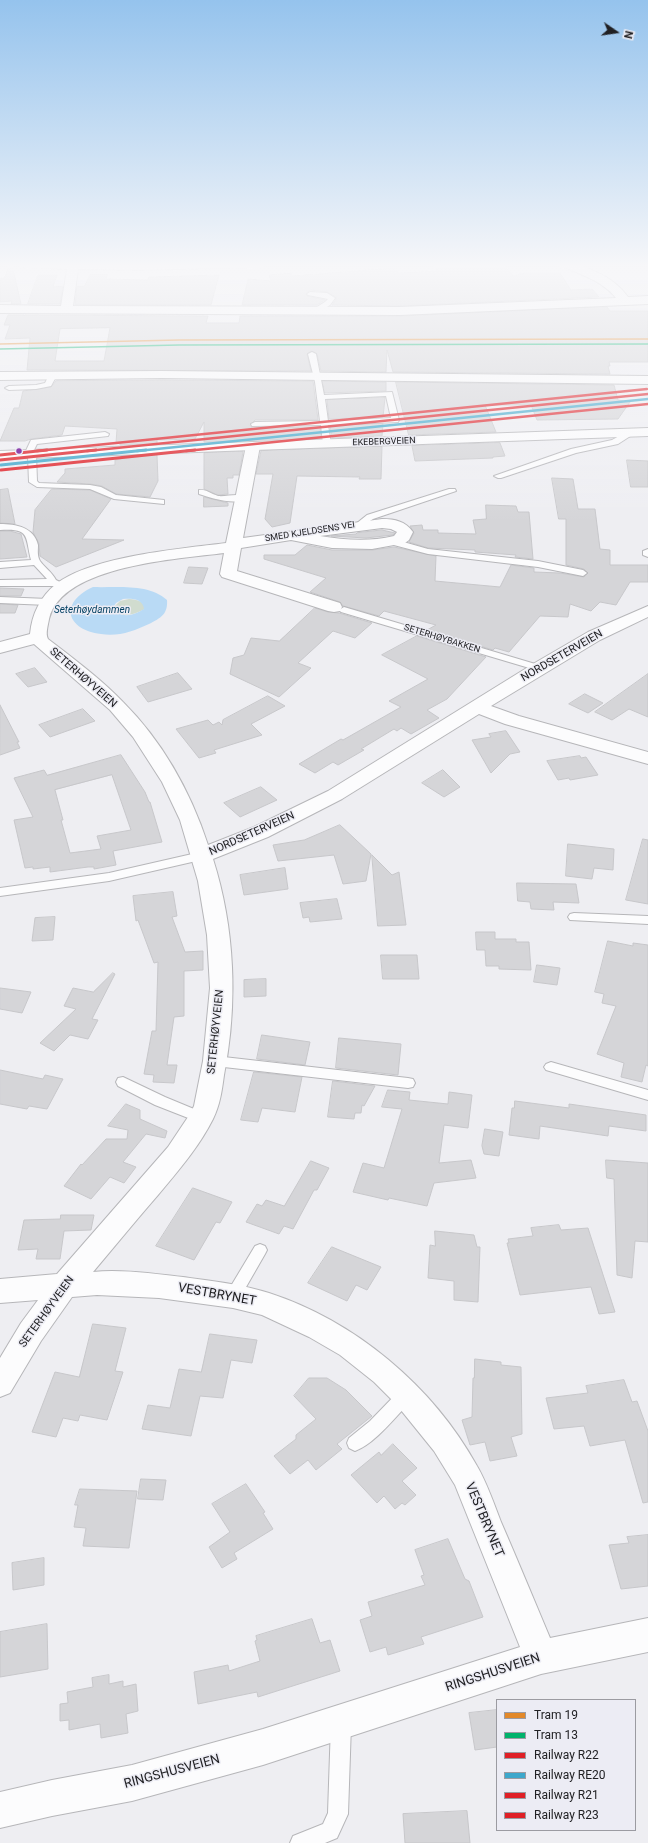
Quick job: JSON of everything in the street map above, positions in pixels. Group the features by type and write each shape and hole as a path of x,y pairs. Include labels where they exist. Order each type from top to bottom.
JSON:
{"street":[{"path":"0,376 206,374 648,380"},
{"name":"EKEBERGVEIEN","path":"0,455 32,450 103,452 648,432"},
{"name":"SETERHØYBAKKEN","path":"254,446 228,574 339,609"},
{"path":"292,536 349,546 371,546 393,542 404,537 405,534 403,528 382,523 356,527"},
{"name":"SMED KJELDSENS VEI","path":"233,546 356,527"},
{"path":"0,648 38,638 40,622 55,590 108,566 233,546"},
{"name":"NORDSETERVEIEN","path":"201,856 261,832 335,795 586,640 648,611"},
{"name":"SETERHØYVEIEN","path":"0,1384 31,1332 65,1285 177,1154 201,1118 206,1106 215,1061 221,1008 220,963 214,907 190,820 172,782 163,766 140,734 101,691 64,659 48,648 38,638"},
{"path":"478,707 512,720 581,738 648,758"},
{"name":"VESTBRYNET","path":"0,1291 97,1283 159,1286 234,1296 268,1304 319,1328 350,1346 384,1373 406,1395 445,1441 467,1477 541,1657"},
{"name":"RINGSHUSVEIEN","path":"0,1810 52,1798 132,1783 263,1748 341,1721 541,1657 648,1635"}],"lane":[{"path":"312,354 321,397 327,444"},
{"path":"9,388 36,387 48,384 53,375"},
{"path":"255,424 396,420 389,394 321,397"},
{"path":"498,476 574,450 615,442 631,433"},
{"path":"32,450 33,482 37,485 90,487 98,489 114,497 161,502"},
{"name":"SMED KJELDSENS VEI","path":"356,527 370,517 452,491"},
{"path":"202,492 216,498 243,498"},
{"path":"0,527 16,527 28,533 33,541 34,557 36,562 47,571 55,590"},
{"path":"393,542 410,548 539,564 583,573"},
{"path":"0,565 36,562"},
{"path":"0,583 55,590"},
{"path":"0,600 55,590"},
{"name":"SETERHØYBAKKEN","path":"339,609 539,668"},
{"name":"NORDSETERVEIEN","path":"0,892 109,877 201,856"},
{"path":"574,917 648,920"},
{"path":"215,1061 408,1083"},
{"path":"551,1067 648,1095"},
{"path":"124,1082 160,1101 201,1118"},
{"path":"234,1296 260,1250"},
{"path":"354,1443 376,1426 406,1395"},
{"path":"300,1843 330,1831 338,1814 341,1721"}],"shaded area":[{"path":"129,599 141,602 145,609 137,613 124,615 112,609 120,601"}],"water":[{"name":"Seterhøydammen","path":"93,587 122,587 141,589 151,591 159,595 167,600 167,605 163,615 143,627 120,634 107,635 89,631 80,627 74,622 71,615 71,608 82,593","holes":["123,599 133,599 139,601 142,603 144,609 129,615 121,614 112,609 116,603"]}],"building":[{"path":"29,350 57,350 55,361 104,361 106,350 387,350 386,372 321,371 317,354 311,351 307,354 311,371 27,370"},
{"path":"387,350 648,350 648,362 609,362 610,366 608,366 610,374 393,372"},
{"path":"56,381 313,381 318,420 255,420 250,425 252,428 320,427 321,438 204,442 204,422 195,439 157,440 157,444 120,445 120,443 116,443 117,429 65,426 62,435 25,441 0,441 14,408 19,408 23,391 51,387"},
{"path":"323,381 386,382 386,391 325,393"},
{"path":"396,382 614,385 618,400 630,402 618,419 537,420 531,405 485,405 496,432 409,435"},
{"path":"385,398 383,417 329,419 327,400"},
{"path":"383,424 382,436 332,438 330,426"},
{"path":"500,443 505,456 493,458 415,461 412,446"},
{"path":"382,447 381,479 359,479 360,477 297,476 290,523 272,527 265,519 273,474 256,474 261,451"},
{"path":"243,452 239,475 233,475 233,478 227,478 228,494 218,495 204,489 204,453"},
{"path":"157,455 158,481 150,497 116,494 102,486 90,484 57,482 65,473 65,469 115,465 115,460 121,459 121,456"},
{"path":"627,460 648,461 648,487 631,487"},
{"path":"552,478 573,479 578,509 595,509 600,549 610,550 610,565 648,565 648,582 630,582 616,605 600,602 591,611 570,604 568,617 540,616 509,652 495,648 493,650 427,630 436,625 384,611 379,616 343,606 340,602 310,592 326,578 264,559 264,555 295,555 307,545 332,550 372,550 394,547 436,556 435,581 500,587 511,565 534,568 534,572 560,573 584,577 588,573 584,569 566,565 566,519 559,519"},
{"path":"8,489 15,524 0,523 0,490"},
{"path":"52,489 90,490 111,499 82,539 124,540 56,567 40,556 39,544 33,532 35,510"},
{"path":"204,497 228,503 228,506 204,507"},
{"path":"486,505 516,506 518,512 529,512 533,559 515,557 516,555 475,552 475,550 428,548 409,542 414,533 410,526 422,525 423,530 438,530 438,533 476,534 473,520 486,519"},
{"path":"382,530 395,533 393,535 366,538 331,536 356,534"},
{"path":"0,531 10,531 21,534 27,557 0,559"},
{"path":"189,567 208,568 202,584 184,583"},
{"path":"0,588 24,589 21,596 0,596"},
{"path":"0,604 18,605 15,613 0,613"},
{"path":"315,608 328,612 339,613 372,623 355,638 333,631 298,663 311,668 279,697 230,674 233,658 244,655 251,638 279,641"},
{"path":"417,636 486,657 447,699 427,710 439,718 411,734 401,728 397,731 394,729 361,749 364,750 338,765 333,762 315,773 299,764 341,739 343,740 401,707 389,701 428,679 382,655"},
{"path":"35,668 47,682 28,687 16,674"},
{"path":"178,673 192,689 148,702 137,687"},
{"path":"648,674 648,717 629,709 612,720 595,712"},
{"path":"585,694 603,703 588,713 569,704"},
{"path":"268,696 285,706 251,724 262,735 214,750 216,753 199,758 176,729 208,720 213,725 219,722 222,725 223,720"},
{"path":"0,705 19,742 17,742 20,748 0,755"},
{"path":"83,709 95,721 50,737 39,725"},
{"path":"506,731 520,752 510,754 491,773 472,740 491,737 489,734"},
{"path":"121,755 150,802 162,842 113,851 116,865 94,869 94,867 88,867 50,872 50,867 33,869 33,867 25,868 14,820 33,817 14,778 44,770 47,775","holes":["112,775 131,830 97,836 101,849 70,853 55,790"]},
{"path":"580,756 581,758 586,757 598,775 570,780 569,778 558,780 547,761"},
{"path":"443,770 460,787 444,797 422,783"},
{"path":"261,787 277,800 240,817 224,803"},
{"path":"340,825 371,854 366,881 343,884 334,855 278,861 273,845 304,840"},
{"path":"643,839 648,840 648,904 626,900"},
{"path":"568,844 614,849 613,870 594,868 592,879 566,876"},
{"path":"372,855 392,875 399,872 406,925 378,926"},
{"path":"285,868 288,889 244,895 240,875"},
{"path":"517,883 576,884 579,903 553,902 554,910 531,909 530,902 518,901"},
{"path":"173,892 177,916 172,917 185,952 203,951 203,970 184,971 184,1016 174,1017 167,1065 177,1065 174,1083 153,1082 154,1075 144,1074 152,1031 156,1031 158,962 154,963 138,920 136,921 133,896"},
{"path":"337,899 342,919 310,922 309,917 303,918 300,903"},
{"path":"55,917 53,940 32,941 35,918"},
{"path":"476,932 495,932 495,939 516,939 516,942 529,942 531,970 499,969 499,966 486,966 485,950 477,950"},
{"path":"608,941 633,946 633,943 648,945 648,1066 646,1065 642,1082 621,1077 624,1063 597,1054 616,1006 602,1003 604,994 595,992"},
{"path":"381,955 417,955 419,979 383,979"},
{"path":"537,965 560,968 557,985 534,982"},
{"path":"113,973 115,974 92,1019 98,1020 88,1039 70,1035 54,1051 40,1043 76,1009 64,1006 73,988 93,992"},
{"path":"266,979 266,996 244,997 244,980"},
{"path":"0,988 31,992 22,1013 0,1009"},
{"path":"262,1035 310,1042 305,1065 257,1059"},
{"path":"339,1038 401,1044 398,1075 336,1068"},
{"path":"0,1070 43,1079 45,1075 63,1079 47,1109 29,1106 27,1109 0,1104"},
{"path":"254,1072 302,1077 295,1112 262,1108 258,1122 241,1120"},
{"path":"333,1081 375,1086 364,1106 362,1105 361,1113 355,1113 354,1119 328,1117"},
{"path":"388,1090 410,1092 409,1100 448,1104 449,1092 472,1095 468,1128 444,1125 439,1163 471,1160 476,1178 434,1183 427,1206 389,1198 388,1200 353,1192 363,1163 384,1168 402,1109 382,1107"},
{"path":"515,1101 569,1108 569,1104 646,1115 646,1131 609,1126 608,1136 540,1126 539,1139 509,1135 512,1108 514,1108"},
{"path":"126,1104 140,1110 140,1119 167,1131 165,1138 146,1134 123,1162 136,1167 124,1183 110,1177 91,1199 64,1186 81,1164 82,1165 106,1139 127,1139 128,1130 108,1126"},
{"path":"485,1129 503,1132 499,1156 484,1154 482,1146"},
{"path":"606,1160 648,1163 648,1242 635,1241 632,1278 617,1275 614,1179 607,1178"},
{"path":"311,1161 329,1168 317,1190 314,1190 293,1229 284,1226 279,1234 246,1222 257,1204 262,1206 266,1200 284,1206"},
{"path":"193,1188 232,1202 220,1223 216,1222 194,1260 156,1246"},
{"path":"61,1215 94,1215 91,1230 64,1231 60,1259 36,1259 38,1249 18,1250 24,1220 60,1219"},
{"path":"559,1225 561,1230 588,1228 615,1312 599,1314 591,1287 520,1295 507,1243 509,1243 508,1239 533,1236 531,1228"},
{"path":"435,1231 474,1235 477,1247 480,1247 478,1302 454,1300 454,1281 428,1278 430,1245 435,1246"},
{"path":"332,1247 381,1267 367,1290 356,1285 347,1301 308,1283"},
{"path":"93,1324 126,1328 115,1371 123,1372 107,1420 80,1415 78,1421 63,1418 56,1437 32,1432 55,1372 79,1377"},
{"path":"210,1334 257,1340 252,1363 231,1360 223,1398 200,1396 191,1436 142,1429 148,1405 170,1408 179,1369 201,1372"},
{"path":"475,1359 501,1362 501,1365 521,1367 522,1434 511,1437 517,1456 490,1461 485,1442 470,1445 462,1420 472,1417"},
{"path":"309,1378 327,1378 346,1390 372,1416 337,1444 342,1449 316,1470 308,1460 290,1474 274,1456 296,1439 296,1435 316,1419 294,1396"},
{"path":"624,1380 632,1402 637,1401 648,1431 648,1502 643,1503 625,1440 590,1446 584,1426 554,1429 546,1398 588,1393 586,1386"},
{"path":"393,1444 417,1468 402,1481 416,1495 405,1505 402,1503 395,1509 384,1496 377,1503 351,1475 379,1452 381,1455"},
{"path":"141,1479 166,1480 163,1500 138,1499"},
{"path":"246,1484 265,1512 263,1513 273,1529 234,1553 237,1559 222,1568 209,1547 230,1532 212,1504"},
{"path":"80,1489 137,1491 129,1548 83,1546 86,1528 74,1527 78,1505 75,1505"},
{"path":"648,1535 648,1586 621,1589 609,1545 629,1543 627,1537"},
{"path":"448,1539 465,1579 469,1581 483,1617 421,1637 424,1644 388,1655 386,1647 370,1652 360,1620 372,1616 368,1602 425,1585 421,1576 424,1575 415,1550"},
{"path":"44,1558 44,1585 13,1590 12,1563"},
{"path":"312,1619 320,1643 330,1640 340,1671 258,1697 257,1692 198,1704 194,1672 228,1665 229,1671 260,1661 255,1641 257,1640 256,1636"},
{"path":"47,1624 48,1669 0,1677 0,1632"},
{"path":"109,1675 109,1684 123,1681 123,1687 136,1684 138,1711 126,1714 128,1733 101,1738 100,1724 69,1730 69,1720 60,1721 60,1704 68,1703 67,1692 93,1687 92,1678"},
{"path":"496,1710 496,1747 475,1750 469,1713"},
{"path":"467,1811 470,1843 405,1843 403,1814"}],"rail line":[{"name":"R21","path":"0,455 647,389"},
{"name":"R22","path":"0,460 648,394"},
{"name":"RE20","path":"1,465 648,399"},
{"name":"R23","path":"1,470 648,404"}]}
